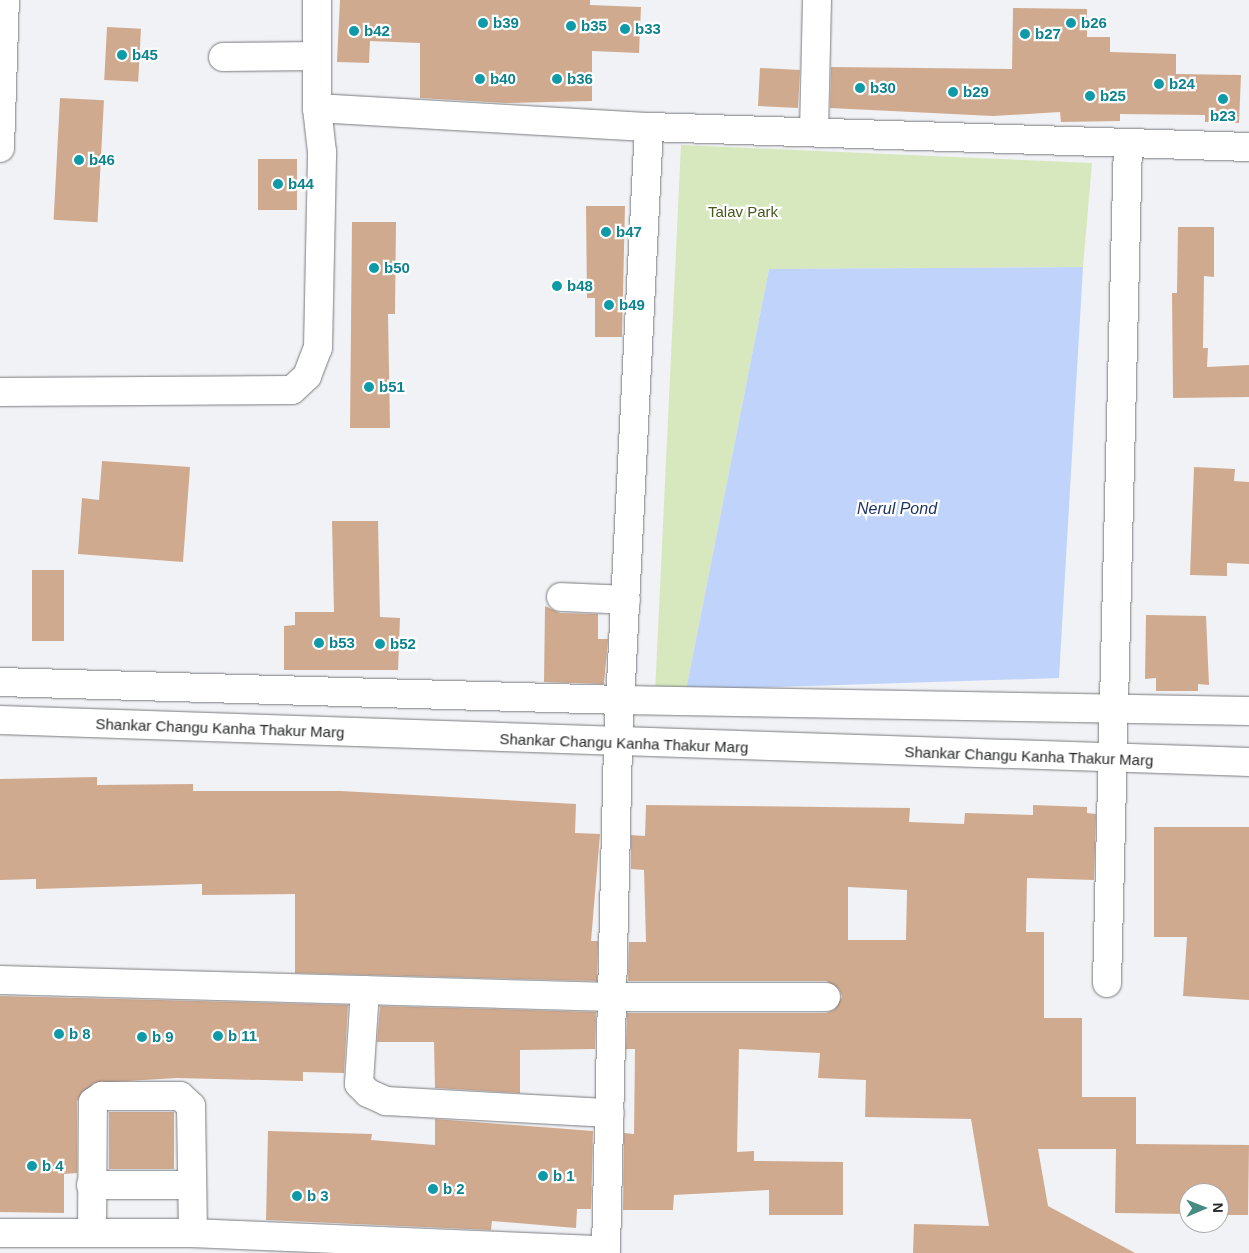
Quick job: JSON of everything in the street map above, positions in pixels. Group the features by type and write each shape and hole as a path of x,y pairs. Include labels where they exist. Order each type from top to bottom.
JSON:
{"street":[{"path":"0,148 5,0"},
{"path":"0,392 292,390 307,376 318,348 322,152 316,108 317,0"},
{"path":"814,132 817,0"},
{"path":"222,57 317,56"},
{"path":"316,108 649,127 1249,147"},
{"path":"0,1233 193,1233 606,1250 618,743 649,127"},
{"path":"1107,983 1111,759 1128,144"},
{"path":"561,597 626,600"},
{"path":"0,682 620,700 1113,706 1249,711"},
{"name":"Shankar Changu Kanha Thakur Marg","path":"0,720 618,743 1249,762"},
{"path":"0,980 612,997 826,997"},
{"path":"365,990 359,1084 368,1093 386,1101 610,1113"},
{"path":"92,1232 93,1102 102,1096 180,1096 192,1106 193,1233"},
{"path":"91,1185 192,1185"}],"green space":[{"name":"Talav Park","path":"681,145 1092,163 1083,267 769,269 686,690 655,693"}],"water":[{"name":"Nerul Pond","path":"1083,267 1059,678 686,690 769,269"}],"building":[{"path":"340,0 590,0 590,5 641,7 639,53 592,51 592,101 506,103 420,98 420,43 370,41 369,63 337,62"},
{"path":"1013,8 1087,9 1087,37 1110,37 1110,52 1176,54 1176,74 1241,75 1239,123 1205,122 1205,115 1120,114 1120,121 1061,122 1060,112 993,116 830,108 831,67 1012,69"},
{"name":"b45","path":"107,27 141,29 138,82 104,80"},
{"path":"760,68 800,70 798,108 758,106"},
{"name":"b46","path":"60,98 104,100 98,222 54,220"},
{"name":"b44","path":"258,159 297,159 297,210 258,210"},
{"path":"586,206 625,206 622,337 595,337 595,298 587,298"},
{"path":"352,222 396,222 395,314 388,314 390,428 350,428"},
{"path":"1178,227 1214,227 1214,277 1204,276 1203,348 1208,348 1207,367 1249,365 1249,397 1173,398 1172,293 1177,293"},
{"path":"102,461 190,467 183,562 78,554 82,498 99,500"},
{"path":"1194,467 1235,469 1234,481 1249,482 1249,564 1227,563 1227,576 1190,575"},
{"path":"332,521 378,521 380,617 400,618 398,670 284,670 284,626 295,625 295,612 334,612"},
{"path":"32,570 64,570 64,641 32,641"},
{"path":"545,606 560,613 598,614 598,639 608,639 604,684 544,682"},
{"path":"1146,615 1206,616 1209,685 1198,684 1198,691 1156,691 1156,678 1145,679"},
{"path":"97,777 97,785 193,784 193,791 341,791 576,804 575,833 600,834 591,941 598,941 597,981 295,973 295,894 202,895 202,884 36,889 36,879 0,880 0,779"},
{"path":"646,805 910,808 909,822 964,824 965,813 1033,815 1033,805 1087,807 1087,813 1096,814 1094,880 1027,878 1026,932 1044,932 1044,1018 1082,1018 1082,1097 1136,1097 1136,1144 1249,1145 1248,1215 1229,1215 1229,1183 1179,1183 1179,1214 1115,1213 1116,1149 1038,1149 1048,1206 1135,1253 913,1253 914,1224 989,1226 971,1119 865,1117 866,1080 818,1078 820,1053 739,1049 737,1152 754,1151 754,1161 843,1162 843,1215 769,1215 769,1190 674,1195 673,1210 623,1210 624,1133 634,1134 635,1049 626,1049 627,1013 826,1013 834,1010 842,997 839,989 826,981 628,981 629,942 646,942 644,870 631,869 631,835 645,836","holes":["848,887 907,890 906,940 848,940"]},
{"path":"1154,827 1249,827 1249,1000 1183,996 1187,937 1154,937"},
{"path":"0,996 348,1005 344,1073 303,1072 303,1081 177,1078 94,1083 77,1101 77,1173 64,1174 64,1213 0,1212"},
{"path":"380,1006 596,1012 595,1049 520,1050 520,1093 435,1088 434,1042 377,1042"},
{"path":"109,1112 174,1112 174,1169 109,1169"},
{"path":"435,1119 593,1131 591,1209 577,1209 576,1228 492,1221 491,1230 266,1220 268,1131 372,1134 371,1140 435,1145"}],"place":[{"name":"b39","path":"483,23"},
{"name":"b26","path":"1071,23"},
{"name":"b35","path":"571,26"},
{"name":"b33","path":"625,29"},
{"name":"b42","path":"354,31"},
{"name":"b27","path":"1025,34"},
{"name":"b45","path":"122,55"},
{"name":"b40","path":"480,79"},
{"name":"b36","path":"557,79"},
{"name":"b24","path":"1159,84"},
{"name":"b30","path":"860,88"},
{"name":"b29","path":"953,92"},
{"name":"b25","path":"1090,96"},
{"name":"b23","path":"1223,99"},
{"name":"b46","path":"79,160"},
{"name":"b44","path":"278,184"},
{"name":"b47","path":"606,232"},
{"name":"b50","path":"374,268"},
{"name":"b48","path":"557,286"},
{"name":"b49","path":"609,305"},
{"name":"b51","path":"369,387"},
{"name":"b53","path":"319,643"},
{"name":"b52","path":"380,644"},
{"name":"b 8","path":"59,1034"},
{"name":"b 11","path":"218,1036"},
{"name":"b 9","path":"142,1037"},
{"name":"b 4","path":"32,1166"},
{"name":"b 1","path":"543,1176"},
{"name":"b 2","path":"433,1189"},
{"name":"b 3","path":"297,1196"}]}
